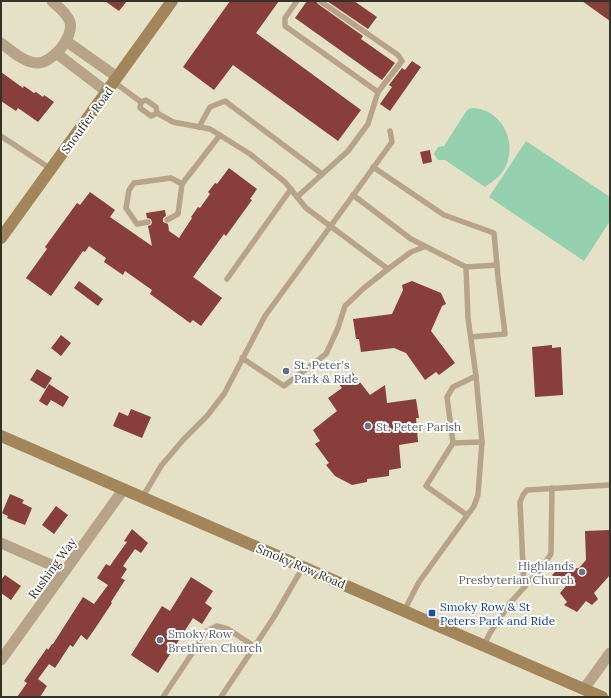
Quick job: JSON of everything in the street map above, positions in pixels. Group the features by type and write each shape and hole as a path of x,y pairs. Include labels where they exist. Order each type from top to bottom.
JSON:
{"main road":[{"name":"Snouffer Road","path":"1,238 172,1"},
{"name":"Smoky Row Road","path":"1,436 602,697"}],"street":[{"path":"1,43 24,59 35,63 47,61 66,41 70,29 70,23 65,13 52,1"},
{"path":"66,41 115,80"},
{"path":"56,53 106,92"},
{"name":"Rushing Way","path":"1,660 123,490"},
{"path":"1,543 65,571"},
{"path":"584,689 610,653"}],"lane":[{"path":"297,1 285,18 286,26 378,92"},
{"path":"297,197 348,151 368,124 378,92 402,61 398,56 320,1"},
{"path":"115,80 141,102"},
{"path":"141,102 146,100 156,107 157,113"},
{"path":"198,127 210,107 225,101 322,174"},
{"path":"141,102 140,108 151,116 157,113"},
{"path":"157,113 173,122 210,130 250,154 285,182 306,208 388,269"},
{"path":"142,498 161,466 183,440 207,416 224,394 265,316 392,142 390,131"},
{"path":"167,220 178,214 182,184 220,135"},
{"path":"1,136 51,169"},
{"path":"373,168 444,215 494,233 505,334 471,337"},
{"path":"148,222 137,224 126,208 129,190 134,183 171,178 182,184"},
{"path":"227,279 291,189"},
{"path":"353,195 411,240 424,247 466,267 497,265"},
{"path":"242,358 284,386 326,354 338,328 345,306 364,288 388,269 411,252 424,247"},
{"path":"404,611 419,582 474,506 478,495 482,442 476,376 468,318 466,267"},
{"path":"467,515 426,486 452,443 447,397 453,387 476,376"},
{"path":"452,443 482,442"},
{"path":"524,587 520,502 527,490 610,485"},
{"path":"484,645 502,615 551,554 552,488"},
{"path":"221,697 255,647 303,567"},
{"path":"163,697 207,631 217,626 228,629 255,647"}],"green space":[{"path":"472,108 483,110 492,114 499,121 505,129 510,148 509,158 505,168 494,181 485,187 445,160 438,160 434,154 438,147 444,146 467,110"},
{"path":"526,141 610,197 610,221 584,261 489,197"}],"building":[{"path":"105,1 127,1 119,11"},
{"path":"230,1 279,1 256,33 361,110 338,141 233,65 214,90 183,67"},
{"path":"307,1 316,1 318,4 363,36 361,39 395,63 382,80 295,18"},
{"path":"327,1 354,1 377,17 368,29"},
{"path":"582,1 610,1 610,21"},
{"path":"412,61 421,67 390,111 380,104 392,87 389,85 402,68 405,70"},
{"path":"1,72 23,88 24,86 43,97 44,95 54,102 38,122 18,108 16,111 1,101"},
{"path":"430,150 432,162 423,164 420,152"},
{"path":"229,168 257,189 250,199 252,200 226,236 224,234 193,277 222,298 201,326 193,320 190,323 150,294 152,290 125,271 123,275 104,262 106,258 89,246 85,252 83,251 51,296 26,278 47,249 45,247 77,203 80,205 90,192 115,210 110,217 152,246 148,226 151,225 152,222 151,219 147,218 146,213 165,210 166,216 163,218 163,222 168,224 169,231 179,238 198,207 200,208 210,194 208,192 215,183 217,184"},
{"path":"79,281 103,299 98,306 74,288"},
{"path":"412,281 441,293 446,304 442,306 431,331 455,363 439,375 436,372 425,380 406,353 394,348 361,352 359,339 356,339 353,319 392,314 403,290 402,285"},
{"path":"61,335 71,343 61,356 51,348"},
{"path":"552,345 552,348 561,347 563,395 535,397 532,347"},
{"path":"37,369 52,378 45,389 30,380"},
{"name":"St. Peter Parish","path":"352,372 370,395 385,385 387,403 416,399 419,418 416,418 418,442 399,445 401,468 389,470 389,476 367,479 367,482 352,485 335,476 326,465 329,463 315,444 320,441 313,430 337,411 328,398 342,388 338,383"},
{"path":"49,384 69,397 63,407 51,400 47,406 39,401"},
{"path":"131,409 151,417 142,438 113,426 119,412 128,416"},
{"path":"10,494 24,500 22,503 32,508 25,525 7,518 8,516 2,513"},
{"path":"56,506 68,515 54,534 42,525"},
{"path":"132,529 148,543 141,553 135,549 123,566 127,569 121,578 125,580 94,630 87,640 81,635 73,647 70,645 55,668 49,664 38,679 47,686 40,697 17,697 27,683 24,681 47,648 48,650 53,644 83,597 94,604 108,585 97,578 106,564 110,566 127,542 124,541"},
{"name":"Highlands Presbyterian Church","path":"610,530 610,575 594,593 598,599 592,605 586,601 577,612 564,605 567,602 560,593 566,586 552,575 557,570 579,568 586,560 585,531"},
{"path":"5,575 21,586 11,600 1,593 1,580"},
{"name":"Smoky Row Brethren Church","path":"191,577 213,591 205,603 212,608 202,624 193,618 158,673 131,655 162,606 170,611"}],"place":[{"name":"St. Peter's Park & Ride","path":"286,371"},
{"name":"St. Peter Parish","path":"368,426"},
{"name":"Highlands Presbyterian Church","path":"582,572"},
{"name":"Smoky Row & St Peters Park and Ride","path":"432,613"},
{"name":"Smoky Row Brethren Church","path":"160,640"}]}
